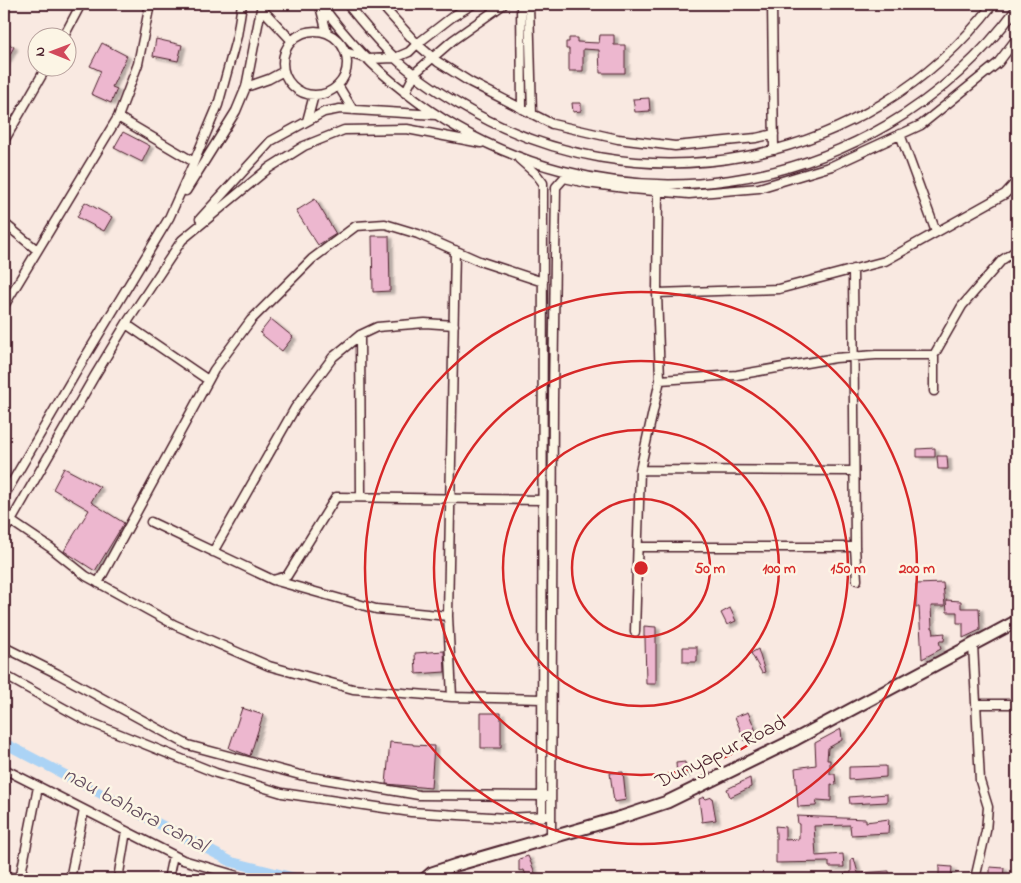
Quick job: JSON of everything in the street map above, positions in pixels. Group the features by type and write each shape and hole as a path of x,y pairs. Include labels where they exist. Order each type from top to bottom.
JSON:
{"main road":[{"name":"Dunyapur Road","path":"425,879 432,874 456,865 667,802 796,739 1017,620"}],"street":[{"path":"68,28 81,4"},
{"path":"4,306 118,117 138,64 150,4"},
{"path":"169,218 218,106 237,36 242,4"},
{"path":"320,4 328,33"},
{"path":"320,4 368,60 405,93 468,134 490,145 537,163 577,174 634,183 684,184 709,183 758,175 814,159 853,144 918,106 938,91 975,58 1017,8"},
{"path":"347,4 395,58 450,99 493,123 539,142 586,155 635,162 684,164 733,159 774,150 805,141 850,122 893,97 920,78 951,52 993,4"},
{"path":"382,4 417,44 433,57 470,82 552,124 618,139 675,146 756,138 774,134"},
{"path":"345,52 368,60 395,58 409,52 452,17 473,4"},
{"path":"405,93 415,74 433,57 453,40 504,4"},
{"path":"521,4 522,109"},
{"path":"529,4 532,114"},
{"path":"772,4 774,150"},
{"path":"262,6 292,41"},
{"path":"4,496 78,369 236,111 246,88 262,6"},
{"path":"308,31 328,33 338,41 347,59 346,73 338,84 327,93 314,95 301,92 295,88 284,71 283,58 292,41 296,36 308,31"},
{"path":"551,837 556,187 564,178 623,188 689,194 759,188 832,166 921,125 998,63 1017,38"},
{"path":"246,88 284,71"},
{"path":"4,141 40,78"},
{"path":"338,84 353,110"},
{"path":"307,121 314,95"},
{"path":"4,531 126,324 182,240 271,141 324,112 340,108 438,115"},
{"path":"118,117 194,162"},
{"path":"182,240 269,168 304,146 344,130 407,129 490,145"},
{"path":"900,134 936,232"},
{"path":"513,154 538,175 543,183 542,817"},
{"path":"657,293 779,289 885,261 1005,194 1017,181"},
{"path":"635,632 640,470 660,380 657,293 658,192"},
{"path":"4,223 37,250"},
{"path":"98,583 214,370 251,320 312,259 356,226 385,224 418,234 479,261 543,282"},
{"path":"452,697 448,616 455,250"},
{"path":"934,391 934,354 962,306 1002,260 1017,250"},
{"path":"853,269 856,580"},
{"path":"214,552 294,408 332,357 360,335 377,327 425,323 454,325"},
{"path":"126,324 208,380"},
{"path":"360,335 361,497"},
{"path":"660,380 736,374 854,356 934,354"},
{"path":"640,470 854,471"},
{"path":"273,580 287,576 336,497 542,500"},
{"path":"11,521 98,583 175,625 269,666 353,689 452,697 542,699"},
{"path":"151,522 273,580 376,609 448,616"},
{"path":"638,547 855,547"},
{"path":"973,644 980,781 988,808 986,831 975,879"},
{"path":"4,647 58,674 188,745 300,776 419,795 551,796"},
{"path":"4,675 85,720 216,773 282,793 411,812 506,818 550,816"},
{"path":"977,704 1017,704"},
{"path":"4,769 183,860 248,879"},
{"path":"4,876 20,879 38,787"},
{"path":"70,879 84,810"},
{"path":"118,879 126,831"},
{"path":"168,879 173,855"},
{"path":"216,879 218,870"}],"building":[{"path":"600,35 614,35 614,45 625,45 625,73 600,73 599,50 583,49 583,71 569,71 569,49 566,49 566,42 569,42 569,38 577,38 577,42 599,43"},
{"path":"156,39 182,45 178,61 153,56"},
{"path":"4,42 14,47 4,65"},
{"path":"102,43 127,56 112,87 117,89 111,103 91,94 101,71 90,66"},
{"path":"649,98 650,111 635,112 633,99"},
{"path":"572,103 581,103 581,111 573,112"},
{"path":"123,132 150,146 142,162 114,148"},
{"path":"315,199 336,234 318,245 296,211"},
{"path":"85,202 112,217 104,231 77,217"},
{"path":"372,236 389,236 390,291 373,292"},
{"path":"271,319 293,337 282,351 260,333"},
{"path":"935,448 935,457 917,457 917,449"},
{"path":"937,456 947,456 948,469 938,469"},
{"path":"64,468 100,487 91,502 124,523 95,571 64,551 89,510 53,489"},
{"path":"943,583 945,606 931,606 934,634 945,633 944,641 939,641 941,649 922,659 919,607 916,607 916,584"},
{"path":"946,600 961,601 961,608 979,608 980,630 963,638 963,623 957,623 957,612 947,612"},
{"path":"730,608 736,621 727,625 721,613"},
{"path":"644,626 656,627 656,684 646,684"},
{"path":"683,647 697,647 697,662 683,662"},
{"path":"758,649 765,672 762,673 751,653"},
{"path":"444,651 445,672 416,674 415,653"},
{"path":"242,708 263,715 250,756 229,748"},
{"path":"748,712 758,736 745,741 735,717"},
{"path":"481,713 501,713 501,748 481,748"},
{"path":"841,729 842,740 828,748 827,760 830,760 830,774 835,774 836,785 831,784 831,801 817,800 816,806 798,807 795,768 816,765 815,743"},
{"path":"390,742 434,746 431,788 386,784"},
{"path":"685,762 686,775 677,776 676,763"},
{"path":"886,766 886,777 849,780 849,767"},
{"path":"623,772 626,800 614,802 610,773"},
{"path":"750,778 751,787 730,797 727,789"},
{"path":"887,794 887,802 850,804 849,797"},
{"path":"704,797 706,799 712,797 716,820 702,822 699,799"},
{"path":"797,816 866,819 866,822 889,819 888,833 851,835 850,825 814,826 816,856 843,854 844,867 829,867 829,862 776,863 775,826 785,827 785,840 799,839"},
{"path":"528,856 536,875 527,878 524,870 519,871 519,859"},
{"path":"854,858 858,873 889,871 890,879 846,879 846,873 851,873 851,859"},
{"path":"939,866 952,867 951,879 939,879"},
{"path":"990,867 1004,868 1003,878 990,877"}],"waterway":[{"name":"nau bahara canal","path":"4,743 232,862 299,879"}]}
